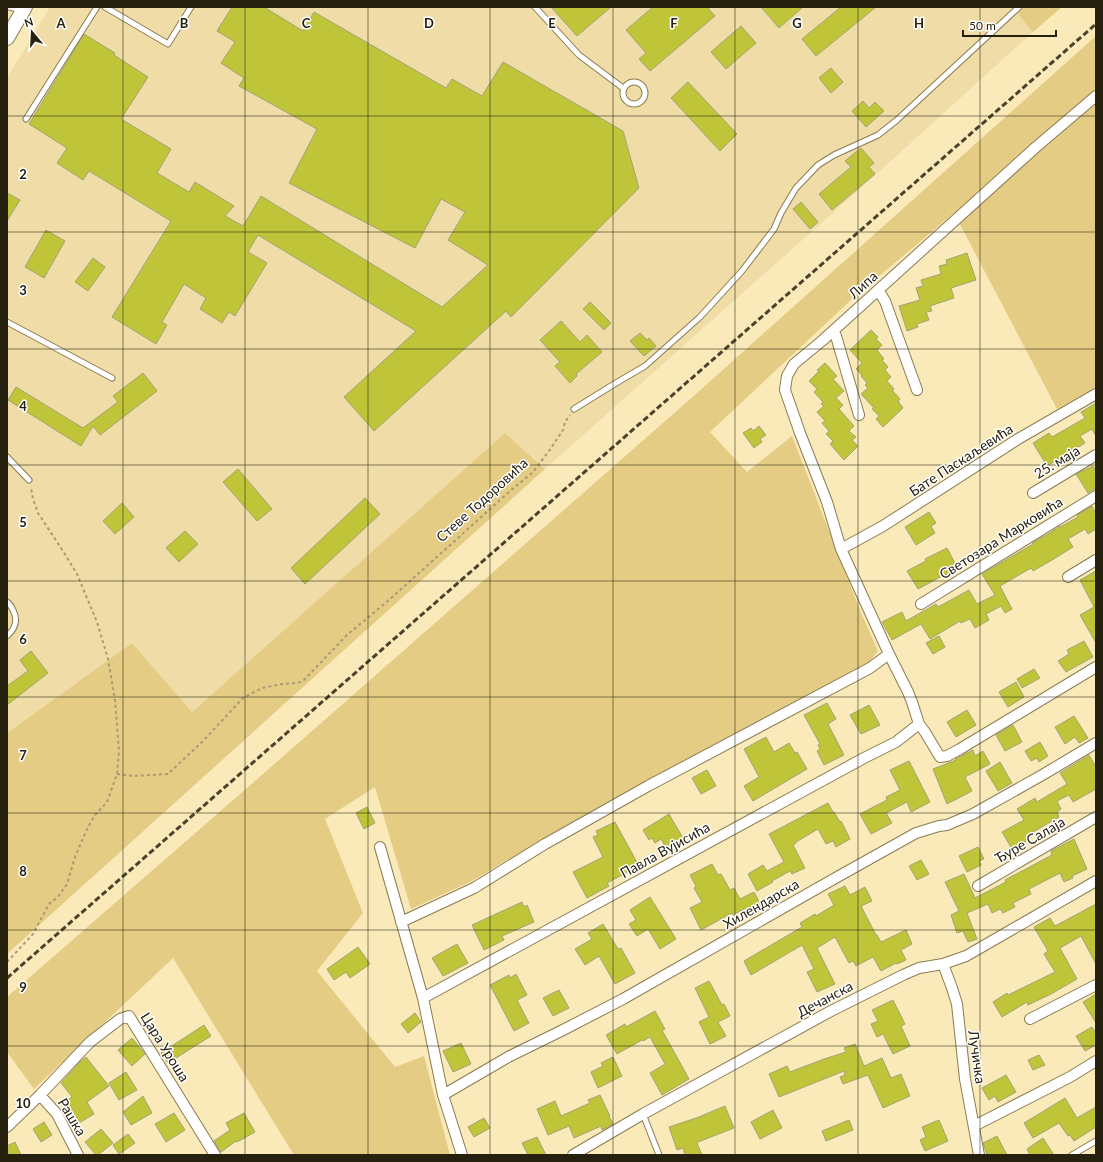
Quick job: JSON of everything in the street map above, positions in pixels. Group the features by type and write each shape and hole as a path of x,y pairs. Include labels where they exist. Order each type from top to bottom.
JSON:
{"street":[{"path":"7,38 24,9"},
{"name":"Липа","path":"1096,96 1036,147 833,331 794,364 787,376 785,390 827,502 841,549 912,702 919,724 940,757 947,756 1096,667"},
{"path":"878,290 885,301 917,390"},
{"path":"833,331 836,336 859,415"},
{"name":"Бате Паскаљевића","path":"841,549 883,526 1018,439 1096,394"},
{"name":"25. маја","path":"1033,493 1096,455"},
{"name":"Светозара Марковића","path":"921,604 1096,496"},
{"path":"1068,577 1096,560"},
{"path":"401,922 474,888 545,844 641,790 870,668 889,654"},
{"name":"Павла Вујисића","path":"423,998 896,742 919,724"},
{"name":"Хилендарска","path":"443,1095 510,1056 623,999 910,837 925,830 947,825 973,814 1096,743"},
{"name":"Ђуре Салаја","path":"978,886 1096,818"},
{"path":"380,847 423,998 443,1095 462,1155"},
{"name":"Дечанска","path":"572,1155 830,1011 919,968 943,964 966,956 1096,881"},
{"name":"Лучичка","path":"943,964 956,1004 965,1079 979,1155"},
{"path":"1030,1018 1096,984"},
{"name":"Цара Уроша","path":"40,1095 90,1042 120,1019 129,1016 215,1155"},
{"path":"974,1126 1070,1077 1096,1061"},
{"path":"7,1126 40,1095"},
{"name":"Рашка","path":"40,1095 57,1114 78,1155"}],"lane":[{"path":"9,7 24,9"},
{"path":"26,119 97,7"},
{"path":"105,7 168,44 191,7"},
{"path":"535,7 579,56 623,88"},
{"path":"574,409 646,366 700,317 742,271 774,229 780,213 796,188 818,165 834,155 878,135 897,120 1019,7"},
{"path":"630,82 640,83 645,91 643,100 637,104 631,104 624,98 622,91 623,88 630,82"},
{"path":"7,322 112,378"},
{"path":"7,457 30,480"},
{"path":"7,602 16,617 14,626 7,636"},
{"path":"643,1114 659,1155"},
{"path":"1072,1155 1096,1141"}],"path":[{"name":"Стеве Тодоровића","path":"117,774 134,776 168,774 203,741 243,698 262,688 282,684 298,683 304,680 347,635 389,600 533,472 563,430 574,409"},
{"path":"7,962 33,934 49,904 58,897 67,884 75,857 88,827 95,815 107,802 117,774 119,751 108,659 97,622 77,574 38,513 33,499 30,480"}],"shaded area":[{"path":"50,7 1012,7 1033,32 881,170 545,469 505,433 192,712 132,643 7,733 7,78"},
{"path":"1012,7 1062,7 1033,32"},
{"path":"1096,36 1096,387 1057,409 954,213 851,300 710,432 747,472 792,436 862,615 878,651 869,662 712,745 554,832 472,881 411,909 375,787 325,819 363,913 317,971 395,1067 424,1056 450,1155 294,1155 173,958 34,1089 7,1052 7,997 688,401"},
{"path":"505,433 545,469 7,954 7,733 132,643 192,712"}],"building":[{"path":"232,7 264,7 303,31 314,12 446,88 452,79 482,96 503,62 623,131 639,188 511,317 506,311 374,431 344,397 416,331 258,235 248,252 267,263 235,316 229,312 222,323 200,309 206,298 184,284 162,322 167,325 156,344 112,317 171,221 89,171 83,180 57,163 67,148 29,124 84,34 115,53 114,55 148,77 121,119 171,149 157,173 189,192 195,182 234,206 225,216 243,226 261,196 442,307 488,265 448,240 465,212 441,199 415,248 289,183 317,129 239,86 244,78 221,63 235,42 217,31"},
{"path":"551,7 611,7 577,36"},
{"path":"653,7 707,7 715,16 650,71 639,59 646,53 626,30"},
{"path":"761,7 803,7 779,28"},
{"path":"841,7 876,7 816,56 802,39"},
{"path":"741,26 756,43 726,69 711,52"},
{"path":"831,68 843,82 831,93 819,78"},
{"path":"688,82 737,134 720,151 671,98"},
{"path":"863,101 869,108 875,102 884,111 866,127 852,111"},
{"path":"861,148 874,163 869,167 875,174 832,210 819,194 851,167 845,161"},
{"path":"7,193 20,200 7,221"},
{"path":"801,202 818,222 810,229 793,209"},
{"path":"46,230 65,241 44,278 25,267"},
{"path":"967,253 976,280 951,288 954,298 930,306 932,311 926,312 929,320 917,324 918,327 907,331 899,306 920,300 916,288 923,286 921,280 941,274 939,266 947,264 946,260"},
{"path":"93,258 105,267 88,291 75,282"},
{"path":"590,302 611,323 604,330 583,309"},
{"path":"561,321 580,342 587,335 602,352 576,374 577,376 570,383 555,366 560,362 540,340"},
{"path":"871,330 878,337 876,339 882,345 877,350 884,359 882,360 888,367 885,370 891,377 887,381 894,389 892,390 900,399 898,401 903,408 883,427 876,419 879,416 872,409 874,408 861,394 868,388 865,385 867,383 861,376 862,375 856,369 862,363 850,350"},
{"path":"640,333 647,340 649,338 656,346 644,356 630,341"},
{"path":"825,363 837,376 833,379 844,391 836,398 843,405 839,409 854,426 849,431 856,437 852,440 858,446 844,460 830,444 833,441 826,434 829,431 822,423 825,421 817,412 824,406 821,404 823,402 814,392 817,389 809,381 819,371 817,370"},
{"path":"143,373 157,391 100,435 93,426 81,446 8,400 16,387 83,428 118,402 113,396"},
{"path":"1096,403 1096,436 1092,429 1080,436 1085,443 1047,466 1033,443 1049,433 1052,437 1085,418 1081,412"},
{"path":"759,426 766,435 760,439 762,442 754,448 743,433 751,428 753,431"},
{"path":"1093,466 1096,471 1096,488 1088,493 1076,474"},
{"path":"238,469 272,509 257,521 223,482"},
{"path":"365,498 380,514 305,584 291,568"},
{"path":"122,503 134,517 115,534 103,521"},
{"path":"1092,506 1096,514 1096,529 1088,534 1085,529 1068,539 1073,547 1033,571 1031,568 1000,586 1012,609 1005,613 1001,606 986,614 989,620 975,628 970,619 961,623 960,621 930,639 921,624 892,640 882,622 902,612 906,621 936,604 938,607 969,590 977,604 995,595 982,574 1060,526 1078,517 1077,515"},
{"path":"929,512 936,523 931,526 935,533 916,545 905,527"},
{"path":"185,531 198,544 179,562 166,548"},
{"path":"947,548 958,569 918,589 907,571 926,561 925,559"},
{"path":"1096,571 1096,643 1080,615 1094,607 1080,580"},
{"path":"939,636 945,647 933,654 926,643"},
{"path":"1084,641 1093,657 1066,672 1058,661 1069,654 1067,650"},
{"path":"31,651 48,673 7,705 7,686 28,671 20,660"},
{"path":"1034,669 1040,678 1022,688 1017,679"},
{"path":"1016,682 1024,697 1008,707 999,692"},
{"path":"827,703 836,719 828,724 844,755 824,765 817,751 820,749 818,745 820,744 804,715"},
{"path":"869,705 880,725 861,734 850,715"},
{"path":"967,710 976,725 956,737 947,722"},
{"path":"1074,716 1088,738 1079,743 1075,737 1065,744 1055,727"},
{"path":"1013,725 1022,742 1005,751 996,735"},
{"path":"766,737 774,752 789,743 795,753 797,752 807,769 753,801 744,786 759,777 744,749"},
{"path":"1040,742 1048,756 1039,762 1037,758 1031,761 1025,751"},
{"path":"973,750 975,756 983,751 990,764 965,777 972,791 947,804 933,769 956,760 955,759"},
{"path":"1089,755 1096,767 1096,789 1073,802 1069,795 1057,801 1061,809 1057,812 1059,817 1028,835 1030,839 1012,849 1002,832 1024,820 1017,809 1035,798 1037,802 1067,784 1060,773"},
{"path":"909,761 930,802 911,812 907,802 886,813 892,823 871,834 860,814 887,800 886,797 900,790 890,770"},
{"path":"1000,762 1012,783 998,791 986,771"},
{"path":"707,770 716,786 701,794 692,778"},
{"path":"828,803 840,822 841,821 850,839 836,847 833,841 826,844 818,829 793,845 805,868 792,874 790,871 757,891 748,874 763,865 767,871 784,862 769,834"},
{"path":"367,807 375,823 364,829 356,813"},
{"path":"669,814 683,838 666,848 661,839 655,843 652,838 649,840 643,830"},
{"path":"615,822 639,866 607,883 609,886 587,898 573,872 603,857 593,837 598,835 596,831"},
{"path":"1074,839 1087,869 1072,876 1073,878 1064,882 1060,873 1029,889 1031,894 1013,903 1015,907 1003,913 1000,909 992,913 988,904 967,913 977,939 968,942 963,931 957,933 951,915 959,911 945,882 964,874 975,898 1052,855 1051,851"},
{"path":"978,847 984,859 979,861 981,865 967,872 959,856"},
{"path":"921,860 929,874 917,880 909,866"},
{"path":"712,864 718,875 721,874 730,890 734,888 740,899 754,892 763,909 750,916 746,908 733,915 732,913 701,930 690,908 702,902 694,888 696,886 690,875"},
{"path":"845,886 850,895 865,887 872,901 861,906 881,942 906,930 912,944 901,950 906,960 897,964 896,963 881,971 873,957 856,966 853,961 849,963 835,937 817,948 835,984 817,992 807,972 814,969 802,945 751,975 744,961 802,927 800,923 815,914 816,916 834,905 828,894"},
{"path":"650,897 676,939 660,949 648,929 637,936 629,924 636,920 630,910"},
{"path":"522,902 524,907 527,905 534,922 502,936 504,940 484,950 472,925"},
{"path":"1096,904 1096,964 1081,936 1060,948 1077,979 1028,1005 1027,1002 1002,1017 993,1002 1007,993 1008,995 1055,972 1044,954 1048,951 1034,927 1050,918 1055,926"},
{"path":"603,924 618,949 621,948 635,973 615,984 599,956 585,965 575,949 592,939 588,933"},
{"path":"457,944 468,963 443,976 432,958"},
{"path":"358,947 370,964 350,978 346,972 334,980 327,969"},
{"path":"516,974 527,995 517,1000 529,1023 514,1031 490,985 509,975 510,978"},
{"path":"709,981 722,1005 724,1004 730,1016 718,1022 726,1036 710,1044 699,1022 709,1017 695,988"},
{"path":"559,990 569,1008 553,1016 543,998"},
{"path":"1096,994 1096,1023 1083,1002"},
{"path":"893,1000 905,1024 901,1026 910,1046 893,1054 883,1034 877,1037 871,1024 878,1021 872,1010"},
{"path":"655,1011 665,1029 662,1030 689,1079 662,1095 650,1073 665,1064 650,1037 617,1054 606,1035 625,1024 626,1027"},
{"path":"415,1013 421,1022 408,1033 401,1024"},
{"path":"204,1025 211,1036 168,1063 161,1053"},
{"path":"1092,1027 1096,1033 1096,1045 1085,1051 1076,1036"},
{"path":"132,1038 145,1054 132,1066 118,1050"},
{"path":"461,1043 471,1064 453,1072 443,1051"},
{"path":"855,1044 864,1066 882,1058 891,1078 901,1074 910,1096 883,1108 868,1075 843,1084 840,1077 845,1075 844,1071 779,1097 769,1074 787,1066 790,1072 846,1052 844,1048"},
{"path":"1039,1055 1045,1065 1033,1070 1028,1060"},
{"path":"86,1057 109,1086 87,1102 94,1114 79,1123 66,1101 72,1097 61,1083"},
{"path":"613,1057 622,1076 598,1088 591,1072 603,1066 601,1063"},
{"path":"126,1072 137,1090 119,1100 109,1083"},
{"path":"1006,1075 1016,1092 998,1102 995,1096 989,1100 982,1088"},
{"path":"600,1095 613,1124 602,1130 601,1126 574,1138 569,1126 548,1135 537,1109 555,1101 561,1116 590,1103 588,1100"},
{"path":"143,1096 152,1113 131,1125 123,1112"},
{"path":"1065,1098 1077,1118 1096,1107 1096,1127 1074,1141 1070,1135 1068,1136 1059,1123 1033,1138 1024,1123"},
{"path":"725,1106 734,1128 698,1142 697,1143 702,1155 685,1155 683,1148 677,1150 669,1127 702,1116"},
{"path":"773,1110 782,1128 760,1139 751,1122"},
{"path":"174,1113 185,1130 166,1142 155,1124"},
{"path":"244,1113 255,1132 237,1142 236,1141 221,1152 214,1141 230,1130 226,1123"},
{"path":"484,1118 490,1128 474,1137 468,1127"},
{"path":"849,1120 853,1130 826,1141 822,1131"},
{"path":"939,1120 948,1141 925,1151 920,1140 926,1137 922,1127"},
{"path":"44,1122 52,1135 41,1142 33,1129"},
{"path":"101,1129 113,1143 96,1155 85,1142"},
{"path":"128,1134 135,1143 119,1154 113,1145"},
{"path":"997,1136 1007,1155 987,1155 983,1143"},
{"path":"537,1137 546,1155 528,1155 522,1143"},
{"path":"1043,1138 1054,1155 1030,1155 1027,1149"},
{"path":"15,1142 21,1155 7,1155 7,1146"}],"railway":[{"path":"7,978 1096,24"}]}
